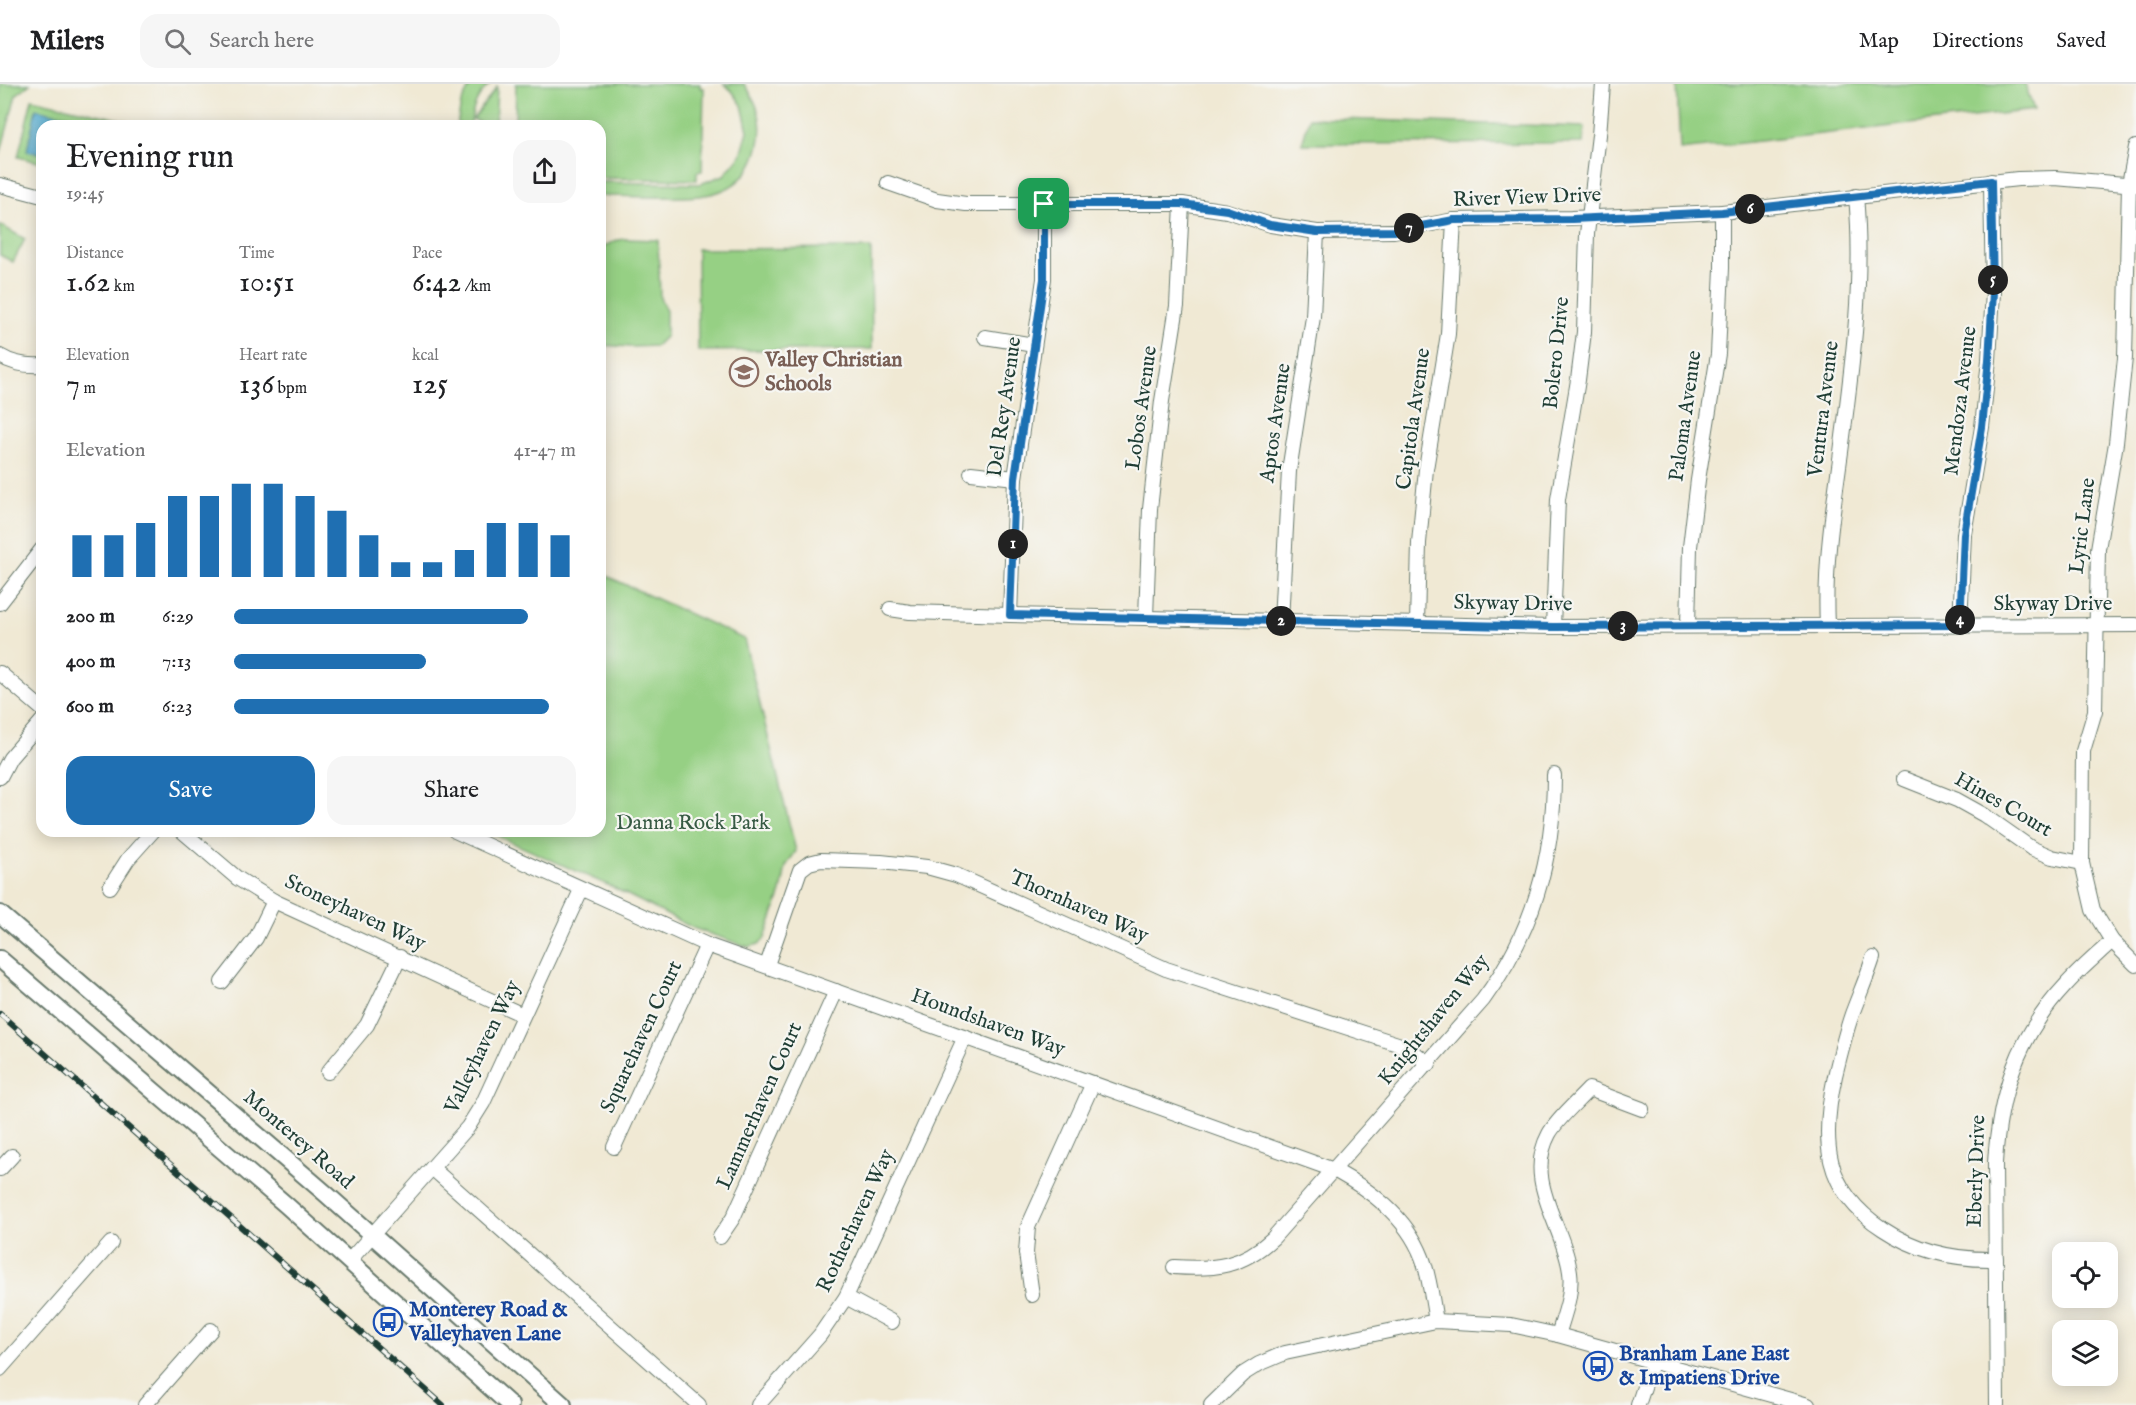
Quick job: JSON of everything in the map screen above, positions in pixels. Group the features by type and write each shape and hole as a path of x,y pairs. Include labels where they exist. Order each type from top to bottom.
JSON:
{"main road":[{"name":"Monterey Road","path":"0,914 372,1235 563,1405"},
{"path":"0,959 349,1261 510,1405"}],"street":[{"name":"Bolero Drive","path":"1553,627 1558,500 1584,332 1587,234 1603,84"},
{"name":"Lyric Lane","path":"2136,147 2132,184 2125,358 2116,443 2098,549 2095,711 2083,751 2082,863 2093,910 2112,942 2136,965"},
{"name":"River View Drive","path":"888,183 937,200 966,204 1182,204 1227,210 1270,225 1317,232 1394,231 1454,220 1590,218 1722,212 1991,181 2055,178 2132,184"},
{"name":"Mendoza Avenue","path":"1960,625 1964,534 1982,427 1989,360 1993,292 1991,181"},
{"path":"0,185 36,194"},
{"name":"Ventura Avenue","path":"1827,625 1827,554 1853,365 1857,295 1856,196"},
{"name":"Del Rey Avenue","path":"1010,615 1015,478 1044,279 1044,204"},
{"name":"Lobos Avenue","path":"1146,617 1150,509 1162,401 1177,306 1182,204"},
{"name":"Paloma Avenue","path":"1688,625 1690,547 1718,354 1722,212"},
{"name":"Capitola Avenue","path":"1417,624 1419,543 1426,469 1448,334 1454,220"},
{"name":"Aptos Avenue","path":"1281,621 1289,471 1312,317 1317,232"},
{"path":"985,337 1034,345"},
{"path":"0,356 7,360 36,366"},
{"path":"971,473 1015,478"},
{"path":"0,603 36,557"},
{"name":"Skyway Drive","path":"890,609 910,612 1010,615 1553,627 2136,625"},
{"path":"0,673 36,704"},
{"path":"0,777 10,758 36,728"},
{"name":"Knightshaven Way","path":"1174,1267 1202,1269 1231,1265 1257,1253 1334,1170 1483,1000 1516,948 1536,901 1549,852 1554,775"},
{"name":"Hines Court","path":"1904,779 1957,800 1984,815 2031,848 2052,857 2082,863"},
{"path":"110,887 128,859 148,837"},
{"name":"Stoneyhaven Way","path":"189,837 237,878 274,900 523,1015"},
{"name":"Houndshaven Way","path":"468,837 707,945 1334,1170 1365,1187 1393,1212 1412,1236 1423,1258 1436,1321"},
{"name":"Thornhaven Way","path":"766,965 800,870 809,863 821,861 881,862 927,867 956,875 1166,969 1407,1047 1428,1064"},
{"name":"Valleyhaven Way","path":"349,1261 468,1127 483,1102 581,890"},
{"path":"222,982 256,938 274,900"},
{"name":"Eberly Drive","path":"1997,1405 1997,1131 2001,1103 2014,1064 2032,1028 2064,987 2112,942"},
{"name":"Squarehaven Court","path":"614,1147 707,945"},
{"path":"328,1072 367,1025 400,957"},
{"path":"1873,958 1852,1015 1831,1095 1827,1127 1828,1154 1833,1173 1844,1192 1867,1219 1893,1235 1923,1249 1959,1258 1996,1258"},
{"name":"Lammerhaven Court","path":"720,1238 733,1218 836,991"},
{"name":"Rotherhaven Way","path":"758,1405 820,1335 846,1297 965,1037"},
{"path":"1032,1294 1026,1253 1028,1227 1093,1083"},
{"path":"1558,1335 1568,1298 1570,1274 1566,1251 1544,1197 1540,1176 1542,1153 1549,1133 1589,1089 1642,1109"},
{"path":"0,1169 12,1156"},
{"path":"432,1168 699,1405"},
{"path":"0,1369 111,1243"},
{"path":"846,1297 892,1322"},
{"path":"1211,1405 1243,1374 1285,1353 1436,1321 1511,1325 1558,1335 1808,1405"},
{"path":"145,1405 211,1330"},
{"path":"1638,1405 1652,1363"}],"green space":[{"path":"0,84 30,84 16,95 0,155"},
{"path":"471,84 490,84 476,103 472,120 458,120 461,103"},
{"path":"516,84 700,84 700,88 704,88 702,171 697,172 697,180 606,178 606,120 515,120"},
{"path":"724,84 744,84 753,97 760,120 759,144 753,162 745,175 722,191 707,195 692,197 606,196 606,182 700,184 724,175 741,155 748,131 742,105"},
{"path":"1677,84 2025,84 2034,110 1680,150"},
{"path":"497,87 495,120 473,119"},
{"path":"32,99 122,120 36,120 36,162 18,157"},
{"path":"1309,118 1585,127 1583,143 1302,144"},
{"path":"0,225 25,239 13,262 0,255"},
{"path":"658,240 660,298 666,311 666,336 656,346 606,345 606,246 614,241"},
{"path":"871,248 872,349 698,351 697,249"},
{"name":"Danna Rock Park","path":"606,576 744,639 796,851 786,866 781,892 765,938 759,944 748,947 693,928 612,887 500,837 606,837"}],"water":[{"path":"36,109 84,120 36,120 36,153 27,151"}],"railway":[{"path":"0,1014 443,1405"}],"place":[{"name":"Valley Christian Schools","path":"744,372"},
{"name":"Monterey Road & Valleyhaven Lane","path":"388,1322"},
{"name":"Branham Lane East & Impatiens Drive","path":"1598,1366"}],"route":[{"path":"1991,181 1993,292 1989,360 1982,427 1964,534 1960,625 1553,627 1010,615 1015,478 1044,279 1044,204 1182,204 1227,210 1270,225 1317,232 1394,231 1454,220 1572,219 1722,212 1991,181"}]}
